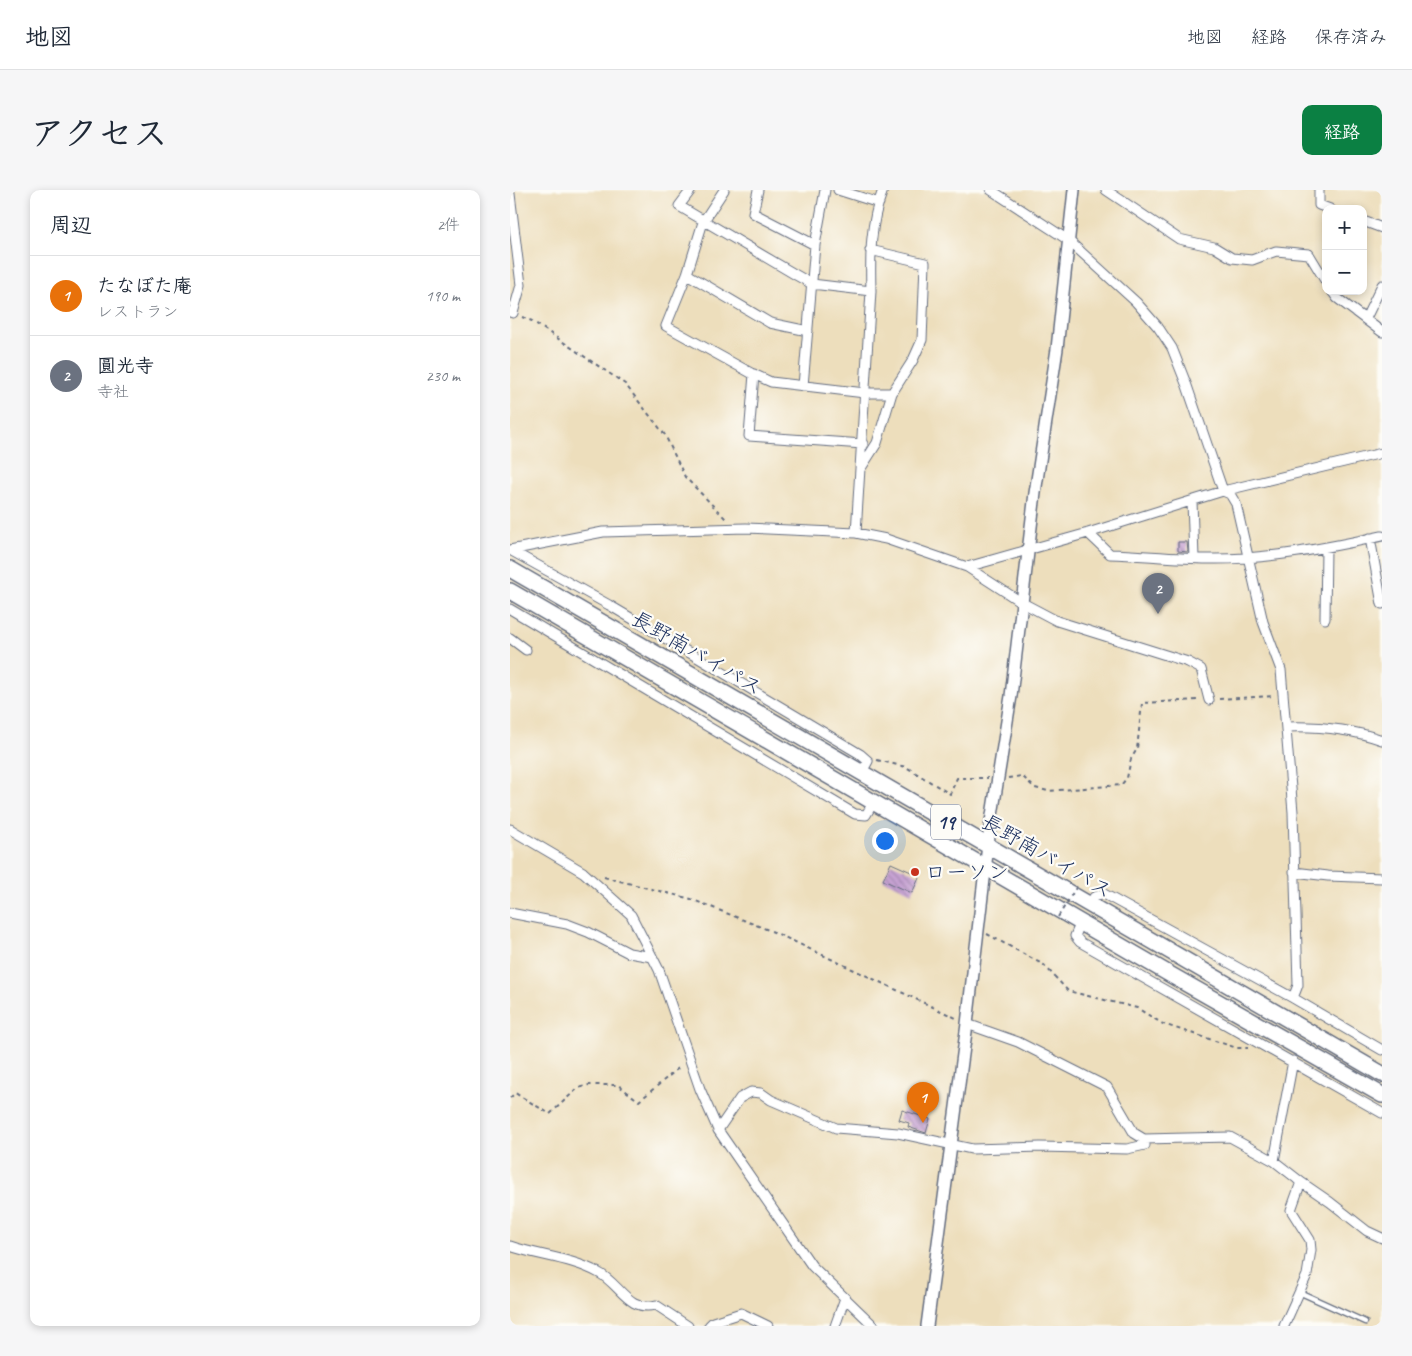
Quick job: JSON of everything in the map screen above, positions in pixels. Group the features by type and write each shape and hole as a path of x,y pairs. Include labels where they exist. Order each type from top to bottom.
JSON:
{"highway":[{"name":"長野南バイパス","path":"510,569 600,621 865,767 989,846 1382,1074"},
{"name":"長野南バイパス","path":"510,591 1382,1095"}],"street":[{"path":"724,190 703,222 687,274 666,326 771,382 892,393"},
{"path":"758,190 753,213 815,245"},
{"path":"804,386 815,245 825,190"},
{"path":"838,190 879,203"},
{"path":"856,534 871,290 870,250 883,190"},
{"path":"991,190 1068,240 1136,302 1158,326 1172,348 1223,491 1230,494 1236,504 1263,622 1281,670 1287,727 1294,872 1298,985 1293,998"},
{"path":"927,1326 968,1024 986,867 1011,696 1020,602 1057,349 1074,190"},
{"path":"1106,190 1178,239 1214,247 1232,258 1252,260 1276,251 1309,254 1322,275"},
{"path":"1319,190 1319,205 1322,206"},
{"path":"689,191 680,206 703,222 812,284 871,290"},
{"path":"510,194 521,285 511,312"},
{"path":"1367,222 1382,228"},
{"path":"860,471 877,443 892,393 913,360 922,340 925,263 870,250"},
{"path":"687,274 770,323 808,332"},
{"path":"1366,318 1382,285"},
{"path":"1335,295 1382,332"},
{"path":"754,374 749,436 863,444"},
{"path":"967,567 1028,548 1088,533 1223,491 1382,453"},
{"path":"1192,501 1194,558"},
{"path":"510,550 602,532 734,528 856,534 886,539 967,567 1020,602 1056,621 1188,662 1200,669 1209,700"},
{"path":"1088,533 1110,554 1194,558 1248,558 1326,548 1382,536"},
{"path":"1370,538 1382,604"},
{"path":"1325,619 1326,548"},
{"path":"510,550 609,605 860,754 865,767"},
{"path":"600,621 609,605"},
{"path":"510,609 855,814 866,815 874,803"},
{"path":"510,638 526,650"},
{"path":"582,652 591,638"},
{"path":"1287,727 1310,726 1353,730 1382,740"},
{"path":"510,830 583,872 631,915 659,970 689,1059 718,1130 812,1266 874,1326"},
{"path":"1294,872 1328,876 1382,878"},
{"path":"1090,904 1094,896 1104,894 1293,998 1382,1050"},
{"path":"510,913 568,924 588,932 629,954 652,957"},
{"path":"1081,922 1075,936 1080,942 1382,1113"},
{"path":"968,1024 1018,1042 1107,1087 1134,1133 1144,1139 1230,1137 1274,1161 1367,1231 1382,1238"},
{"path":"1274,1161 1293,1061"},
{"path":"718,1130 740,1098 751,1092 761,1092 771,1100 836,1128 898,1133 951,1146 972,1149 1040,1147 1127,1149 1145,1145 1144,1139"},
{"path":"1284,1326 1307,1274 1311,1250 1310,1240 1291,1210 1300,1182 1298,1180"},
{"path":"510,1246 556,1257 600,1273 634,1304 646,1308 656,1305 688,1326"},
{"path":"835,1326 845,1298"},
{"path":"709,1326 713,1322 740,1313 768,1326"}],"lane":[{"path":"1299,1292 1365,1322"}],"path":[{"path":"511,312 532,321 625,384 665,435 685,477 734,528"},
{"path":"865,767 882,760 906,767 950,794 957,778 1022,776 1035,788 1048,791 1121,785 1127,778 1131,759 1137,749 1142,703 1284,696"},
{"path":"583,872 691,899 776,933 968,1024"},
{"path":"1058,917 1077,886"},
{"path":"979,930 1044,966 1068,991 1137,1008 1163,1024 1237,1048 1273,1050"},
{"path":"510,1098 515,1093 550,1114 578,1088 608,1084 618,1085 639,1101 689,1059"}],"building":[{"path":"1178,542 1187,542 1188,552 1178,551"},
{"path":"891,863 920,876 912,893 883,880"},
{"path":"902,1110 930,1119 926,1133 908,1127 909,1123 899,1120"}],"place":[{"name":"圓光寺","path":"1158,614"},
{"name":"ローソン","path":"915,872"},
{"name":"たなぼた庵","path":"923,1123"}]}
